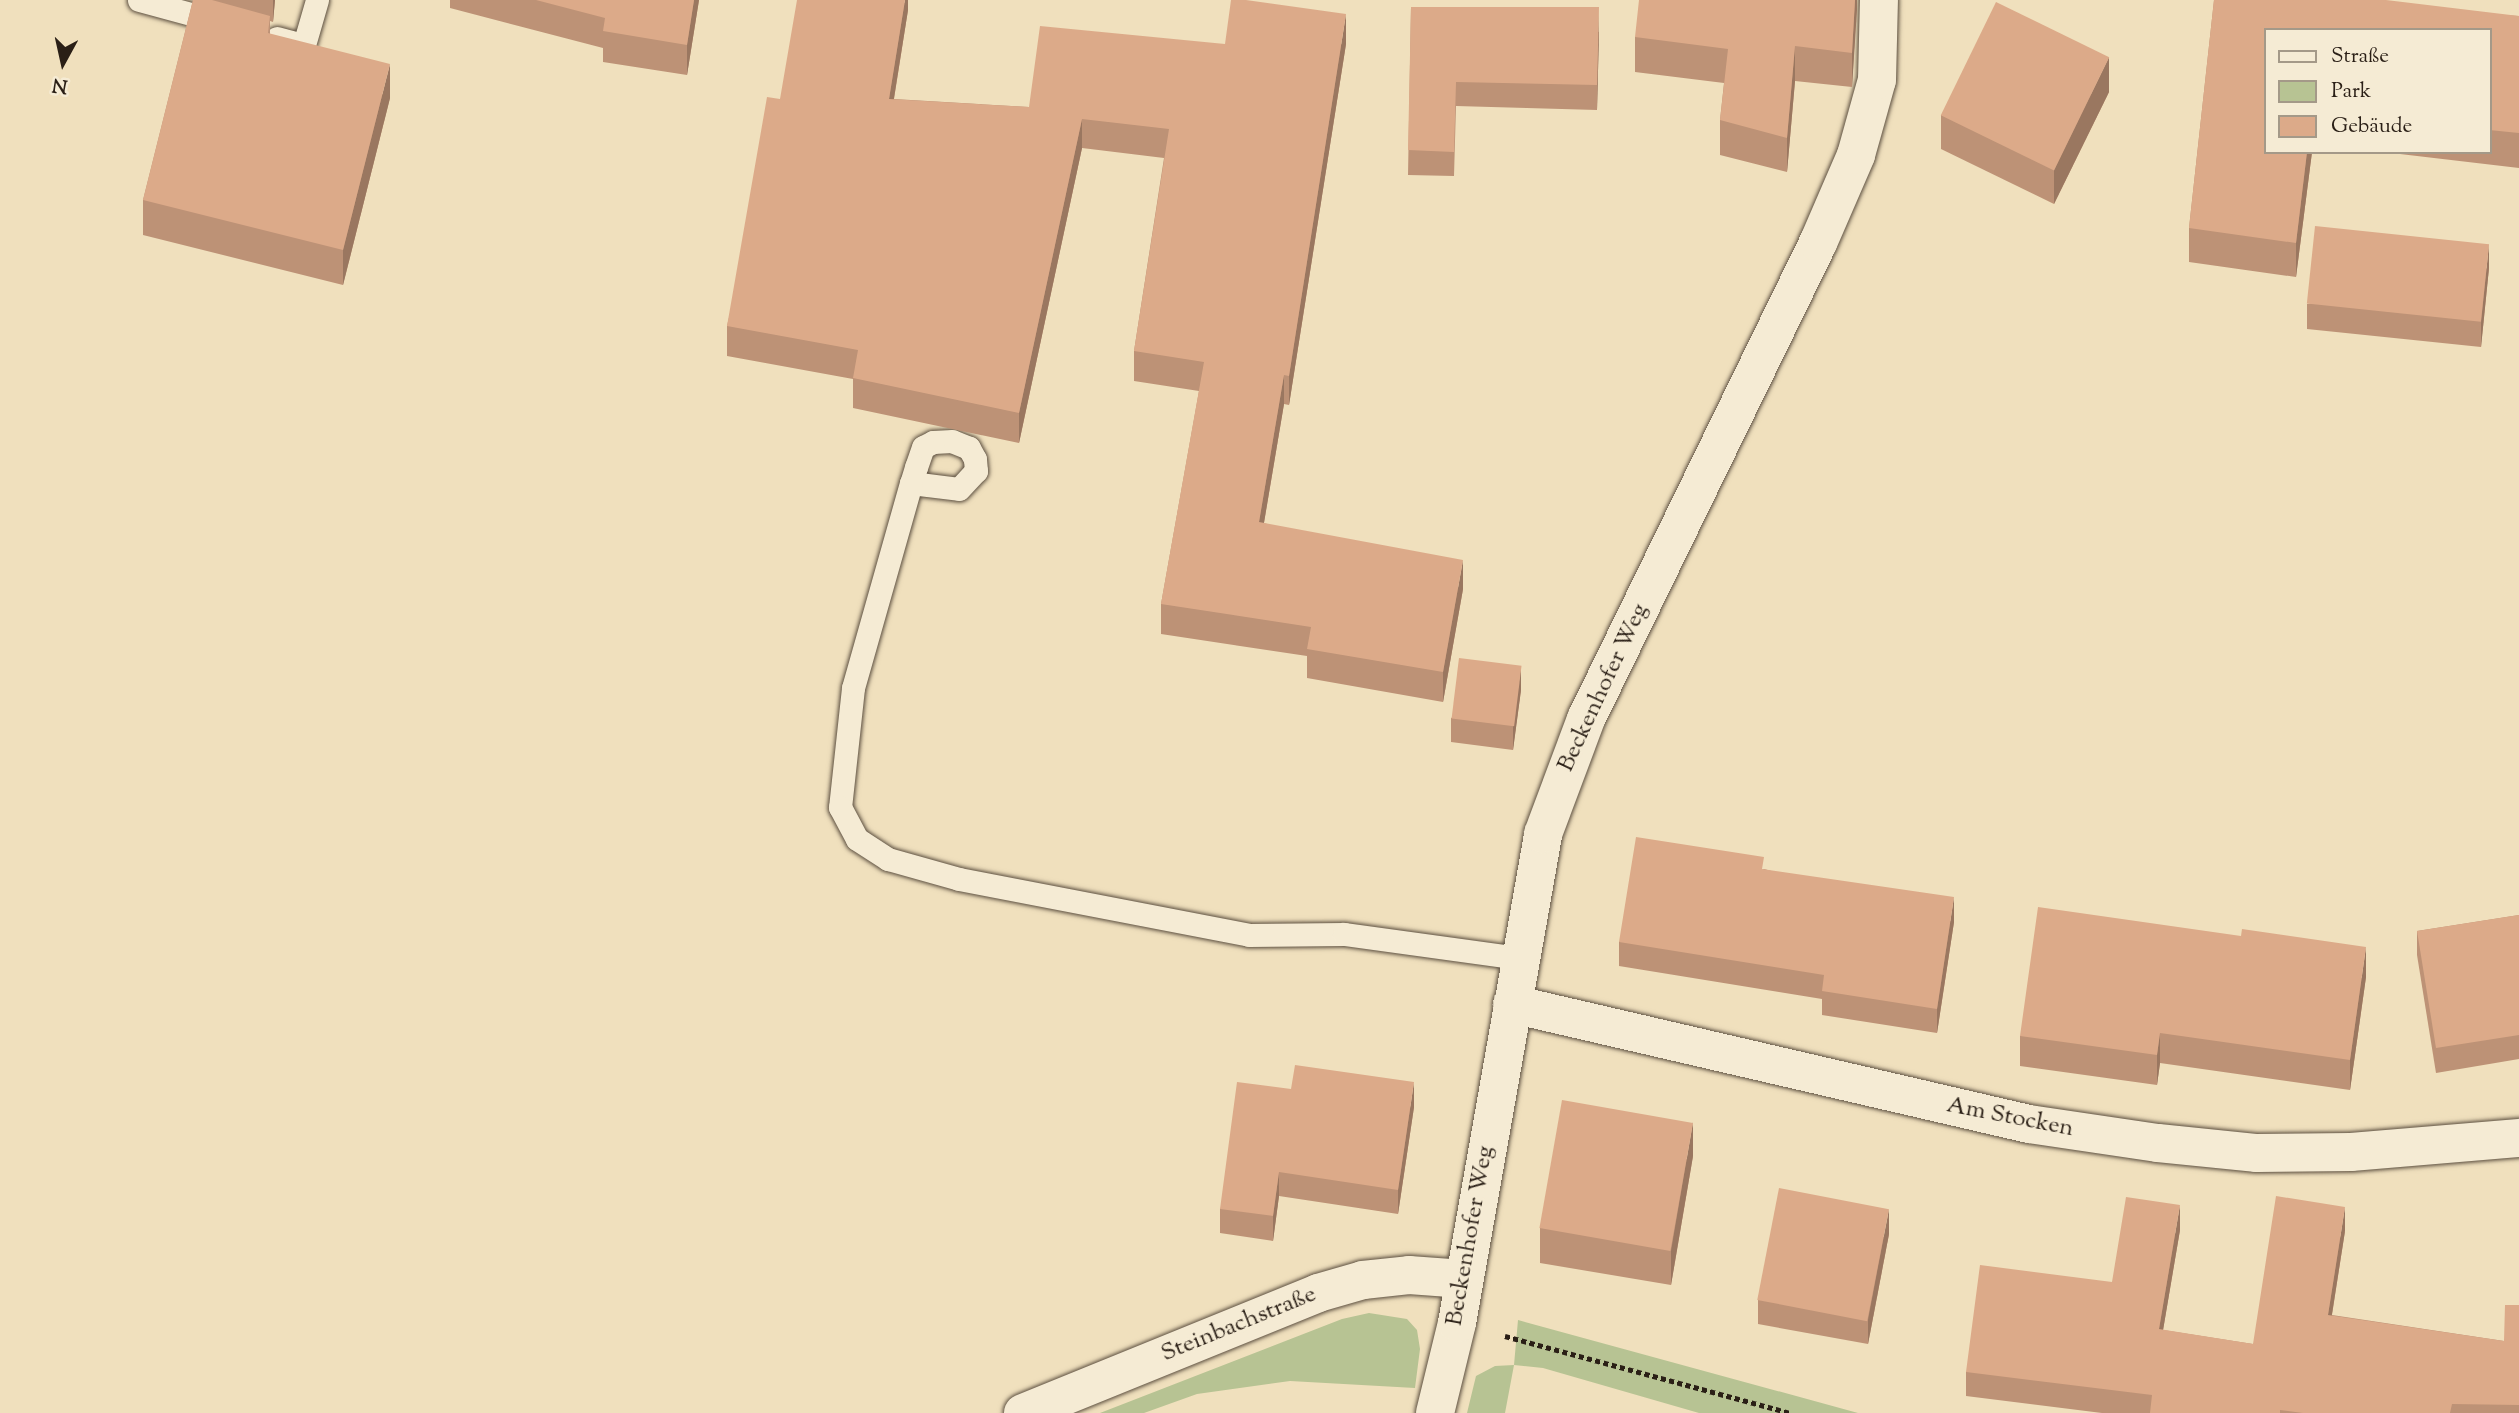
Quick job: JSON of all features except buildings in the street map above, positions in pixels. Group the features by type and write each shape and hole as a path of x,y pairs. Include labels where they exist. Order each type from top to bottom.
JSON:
{"street":[{"name":"Beckenhofer Weg","path":"1435,1413 1457,1323 1531,885 1561,779 1856,155 1877,80 1879,0"},
{"name":"Am Stocken","path":"1511,1004 2002,1118 2158,1143 2257,1153 2351,1152 2519,1138"},
{"name":"Steinbachstraße","path":"1023,1413 1318,1293 1363,1280 1409,1275 1464,1279"}],"lane":[{"path":"139,0 304,45 317,0"},
{"path":"911,483 853,688 840,807 857,839 888,859 959,879 1249,935 1345,934 1519,958"}],"path":[{"path":"1457,1323 1790,1413"}],"green space":[{"path":"1369,1313 1407,1319 1417,1330 1420,1349 1415,1388 1290,1381 1197,1394 1144,1413 1100,1413 1342,1319"},
{"path":"1518,1320 1858,1413 1699,1413 1543,1368 1514,1365"},
{"path":"1514,1365 1505,1413 1467,1413 1476,1376 1495,1366"}]}
